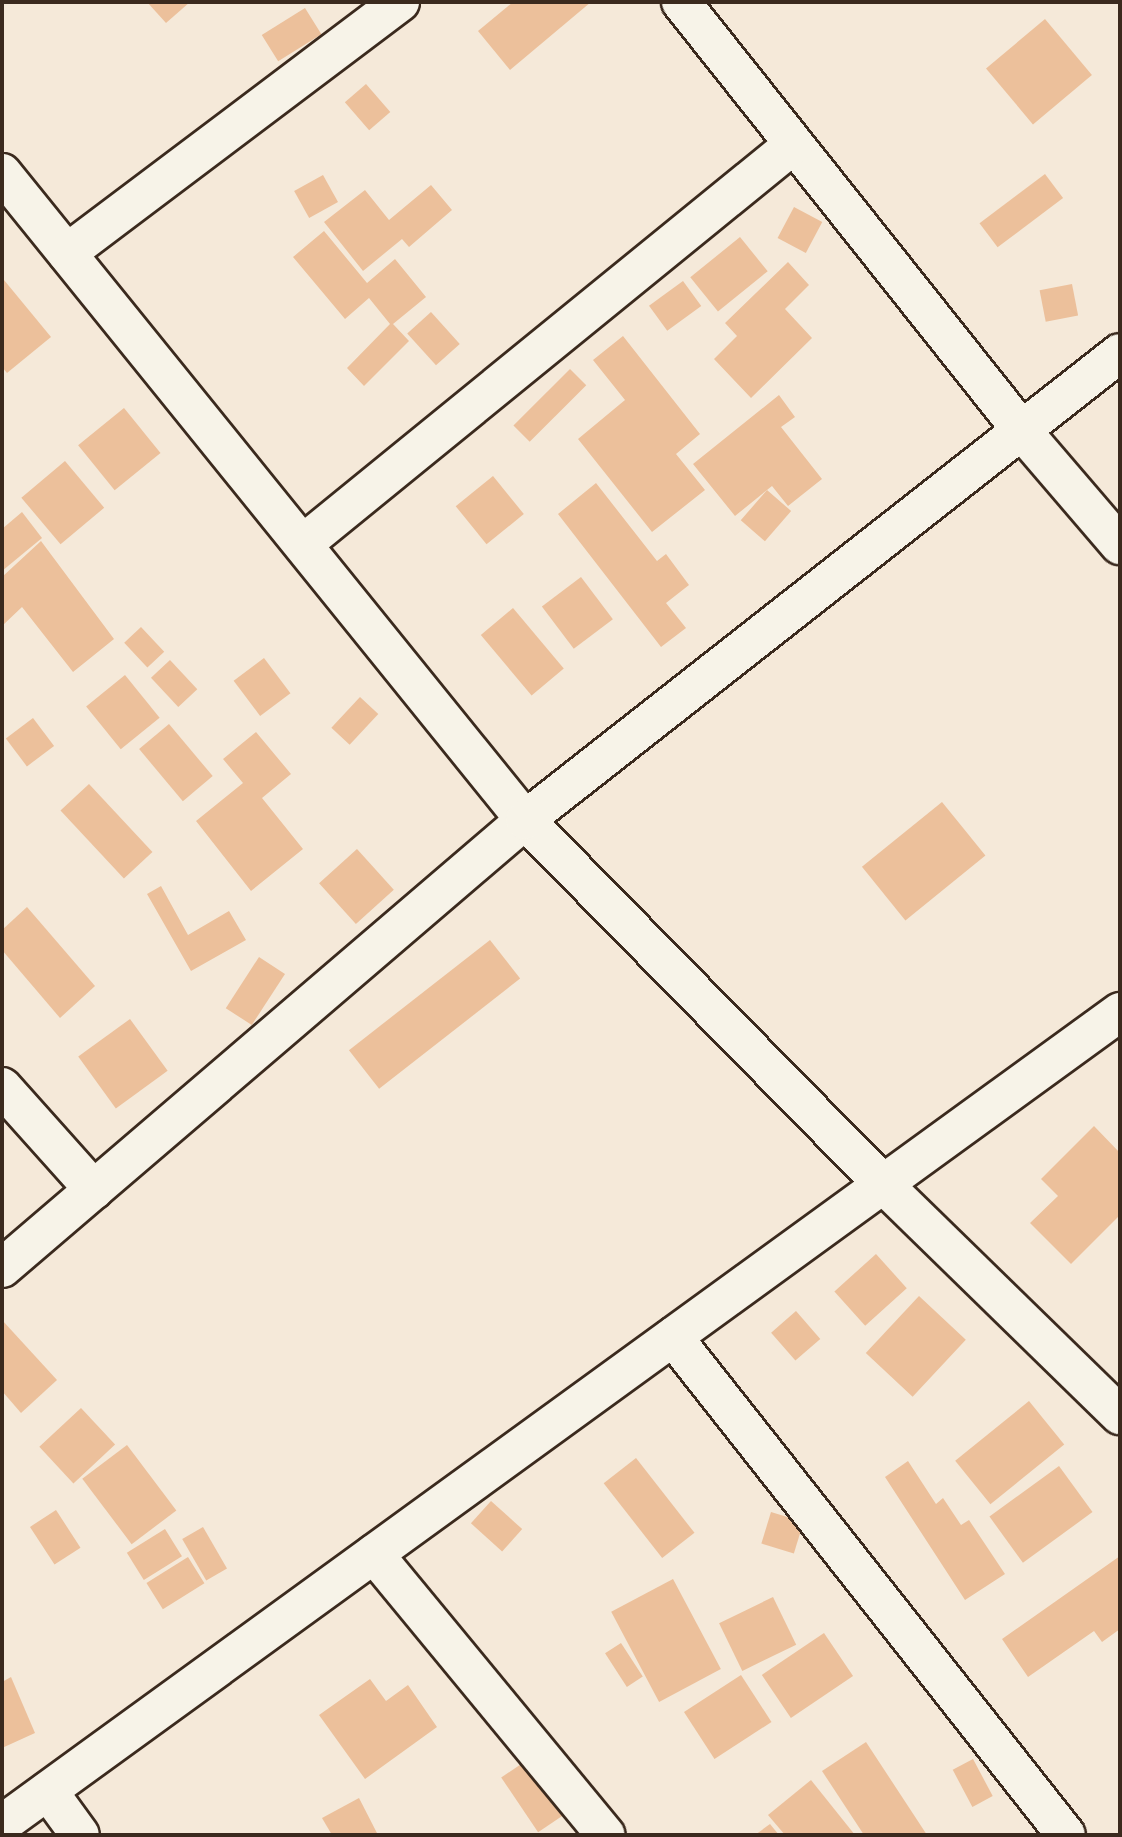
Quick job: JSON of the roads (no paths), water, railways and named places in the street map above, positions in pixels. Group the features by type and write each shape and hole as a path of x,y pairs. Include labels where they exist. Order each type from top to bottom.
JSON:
{"street":[{"path":"66,253 400,2"},
{"path":"681,2 1023,432 1120,545"},
{"path":"303,544 794,144"},
{"path":"2,173 525,820 883,1184 1120,1415"},
{"path":"2,1268 525,820 1023,432 1120,353"},
{"path":"2,1824 1120,1012"},
{"path":"2,1087 94,1190"},
{"path":"673,1337 1066,1835"},
{"path":"374,1554 606,1835"},
{"path":"48,1790 80,1835"}]}
